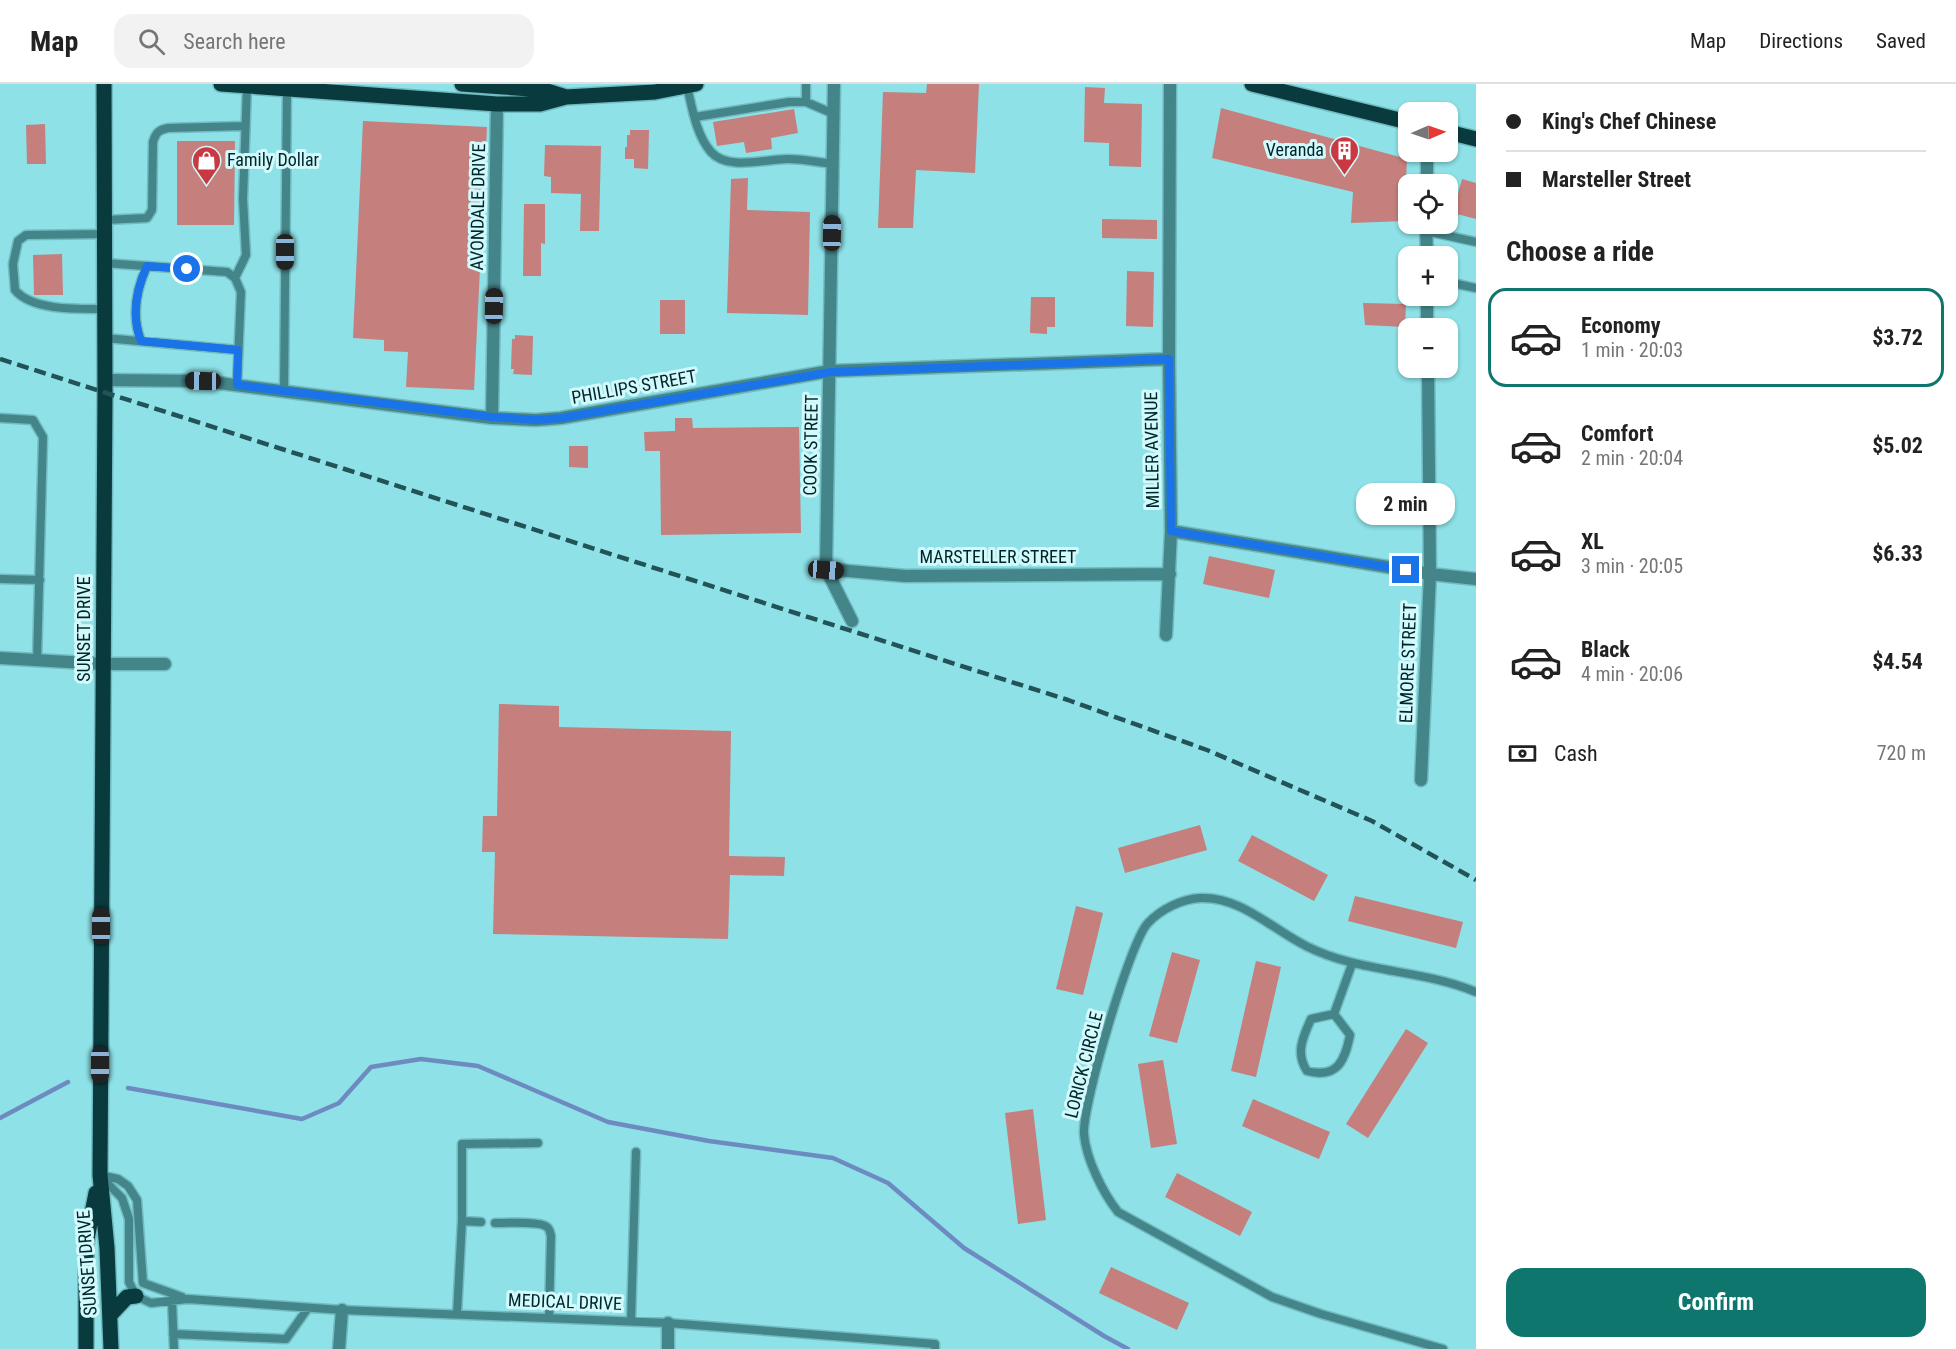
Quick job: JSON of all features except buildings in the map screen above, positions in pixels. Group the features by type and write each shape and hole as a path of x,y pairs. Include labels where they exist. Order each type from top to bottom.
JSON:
{"main road":[{"name":"SUNSET DRIVE","path":"104,84 105,380 100,1175 111,1349"},
{"path":"221,84 497,104 540,105 566,97 607,90 692,85"},
{"path":"462,84 517,86 544,90 566,97"},
{"path":"1252,84 1398,120"},
{"path":"1458,134 1476,139"},
{"name":"SUNSET DRIVE","path":"86,1349 86,1244 100,1175"},
{"path":"110,1315 127,1297 136,1296"}],"street":[{"name":"COOK STREET","path":"834,84 826,570 852,621"},
{"name":"MILLER AVENUE","path":"1166,635 1171,531 1170,84"},
{"name":"AVONDALE DRIVE","path":"492,417 497,104"},
{"name":"PHILLIPS STREET","path":"105,380 203,381 492,417 536,420 561,418 831,372 1169,359"},
{"name":"ELMORE STREET","path":"1421,780 1430,574 1428,378"},
{"path":"1171,531 1430,574 1476,579"},
{"name":"MARSTELLER STREET","path":"826,570 905,576 1170,574"},
{"path":"0,658 103,664 165,664"},
{"path":"339,1349 342,1310"},
{"path":"668,1323 668,1349"}],"lane":[{"path":"806,84 806,102"},
{"path":"692,85 695,117 701,135 712,153 728,161 804,159 833,164"},
{"path":"235,278 246,255 243,198 247,86"},
{"path":"284,391 287,89"},
{"path":"695,117 789,102 806,102 834,114"},
{"path":"105,309 64,308 30,302 19,294 13,283 14,255 18,241 31,235 105,227 147,218 152,210 155,133 168,128 245,126"},
{"path":"1449,234 1476,242"},
{"path":"105,263 227,272 235,278 241,292 237,385"},
{"path":"141,341 136,327 135,310 140,281 147,266"},
{"path":"1458,284 1476,288"},
{"path":"105,338 238,350"},
{"path":"0,418 33,420 43,437 38,661"},
{"path":"0,579 40,580"},
{"name":"LORICK CIRCLE","path":"1443,1349 1272,1298 1118,1212 1104,1194 1084,1134 1087,1104 1132,952 1147,923 1171,905 1200,898 1226,900 1306,947 1353,964 1399,971 1461,985 1476,992"},
{"path":"1334,1014 1353,964"},
{"path":"1334,1014 1350,1035 1346,1055 1330,1073 1320,1075 1307,1071 1300,1061 1301,1041 1311,1018 1334,1014"},
{"path":"457,1314 462,1221 462,1144 538,1143"},
{"path":"631,1321 636,1152"},
{"path":"100,1175 122,1198 129,1220 129,1282 136,1296"},
{"name":"MEDICAL DRIVE","path":"100,1175 118,1179 129,1186 137,1200 143,1283 188,1299"},
{"path":"462,1221 481,1222"},
{"path":"495,1222 546,1226 551,1236 549,1318"},
{"name":"MEDICAL DRIVE","path":"136,1296 151,1303 188,1299 342,1310 668,1323 935,1344 935,1349"},
{"path":"172,1301 174,1349"},
{"path":"173,1334 286,1339 308,1308"}],"waterway":[{"path":"128,1088 302,1119 339,1103 371,1067 421,1059 478,1066 608,1122 709,1141 833,1158 888,1183 964,1248 1128,1349"},
{"path":"0,1118 68,1082"}],"railway":[{"path":"0,359 1068,700 1207,750 1372,821 1476,880"}],"place":[{"name":"Veranda","path":"1345,176"},
{"name":"Family Dollar","path":"206,186"}],"route":[{"path":"187,269 147,266 140,281 135,310 136,327 141,341 238,350 237,385 492,417 536,420 561,418 831,372 1169,359 1171,531 1406,570"}]}
